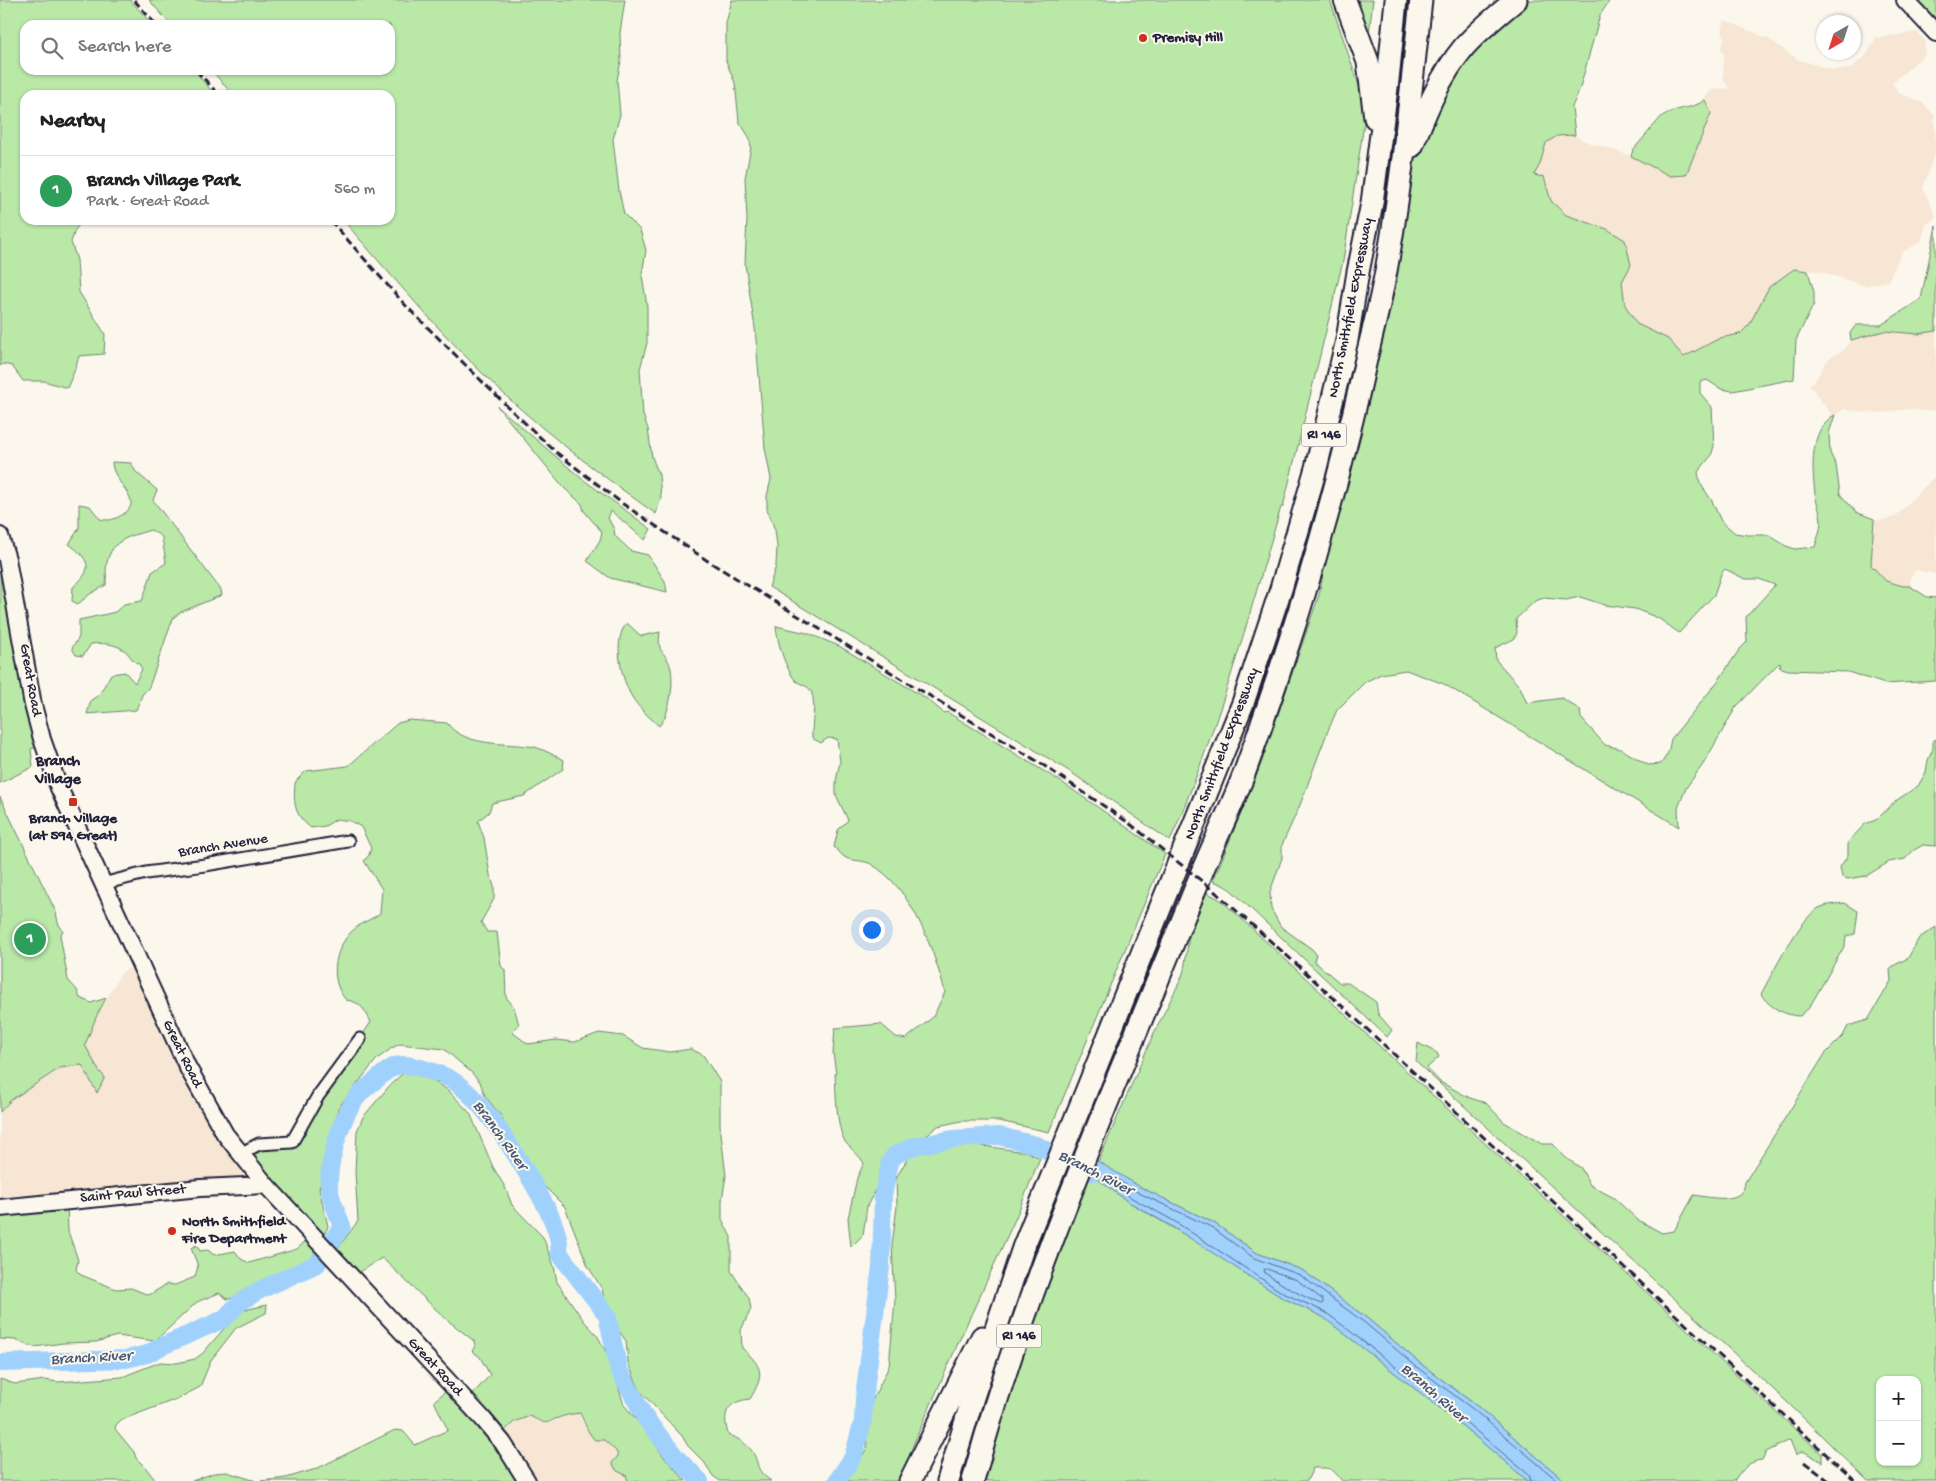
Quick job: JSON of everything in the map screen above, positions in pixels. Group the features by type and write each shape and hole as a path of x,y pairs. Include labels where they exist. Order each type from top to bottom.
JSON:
{"highway":[{"path":"1345,0 1368,62 1373,94 1376,169"},
{"name":"North Smithfield Expressway","path":"948,1481 973,1397 1005,1301 1048,1184 1239,712 1268,633 1316,468 1345,349 1372,203 1396,0"},
{"name":"North Smithfield Expressway","path":"973,1481 1003,1382 1071,1193 1242,779 1297,619 1326,525 1352,425 1385,275 1402,174 1421,0"},
{"path":"1402,174 1429,102 1448,70 1464,47 1486,25 1516,0"},
{"path":"910,1481 976,1348 1005,1301"}],"main road":[{"path":"1905,0 1935,30"},
{"name":"Great Road","path":"0,536 7,559 30,688 42,739 59,788 188,1068 221,1126 240,1154 313,1237 483,1419 503,1443 527,1481"},
{"name":"Saint Paul Street","path":"0,1208 200,1188 266,1185"}],"street":[{"name":"Branch Avenue","path":"102,884 146,873 348,841"},
{"path":"240,1154 259,1144 292,1142 318,1096 360,1039"}],"shaded area":[{"path":"1725,20 1769,39 1797,59 1832,70 1850,69 1866,56 1876,38 1917,32 1925,41 1925,54 1892,83 1899,93 1923,103 1934,115 1936,149 1923,188 1936,217 1926,225 1921,242 1902,252 1888,281 1865,286 1819,271 1793,269 1769,287 1749,325 1740,334 1720,338 1684,357 1668,339 1637,324 1625,305 1622,282 1631,265 1625,240 1607,229 1566,215 1551,201 1544,177 1534,174 1540,164 1546,143 1557,136 1575,135 1582,140 1631,156 1670,176 1711,113 1704,98 1711,90 1729,88 1723,78 1724,55 1721,48 1725,37 1722,30"},
{"path":"1884,331 1918,334 1936,331 1936,410 1909,409 1880,413 1844,409 1833,417 1809,384 1814,382 1828,359 1844,350 1851,340"},
{"path":"1936,475 1936,574 1916,570 1910,578 1910,586 1886,581 1871,565 1874,519 1880,521 1895,517"},
{"path":"143,963 193,1070 261,1178 0,1209 0,1112 11,1100 60,1068 82,1065 92,1085 99,1071 85,1045 97,1015 122,972"},
{"path":"580,1413 583,1424 595,1440 604,1439 616,1451 618,1456 617,1471 626,1475 628,1481 528,1481 501,1434 514,1422 530,1416 539,1422 551,1423 563,1416"}],"green space":[{"path":"0,0 130,0 148,20 20,20 20,75 198,75 211,90 20,90 20,225 79,225 71,242 77,260 79,292 105,334 104,354 79,356 67,388 44,381 23,381 12,366 3,364 0,366"},
{"path":"149,0 625,0 620,33 621,61 617,80 620,115 613,139 619,191 624,214 640,230 646,250 642,275 647,306 647,343 640,369 643,415 648,429 652,457 659,475 661,497 656,514 579,457 506,396 402,288 347,225 395,225 395,90 229,90 215,75 395,75 395,20 167,20"},
{"path":"732,0 1330,0 1365,103 1365,117 1343,261 1283,507 1281,507 1217,718 1203,759 1170,841 1069,771 769,587 776,566 777,546 775,530 767,509 767,496 771,479 765,448 755,328 745,264 747,219 745,178 751,147 749,137 739,121 735,83 726,61 726,23"},
{"path":"1352,0 1373,0 1368,43"},
{"path":"1516,0 1610,0 1600,15 1580,88 1572,107 1575,135 1557,136 1546,143 1540,164 1534,175 1544,177 1551,201 1566,215 1607,229 1625,240 1631,265 1622,282 1625,305 1637,324 1668,339 1684,357 1720,338 1740,334 1749,325 1769,287 1794,269 1808,271 1814,292 1814,304 1796,340 1794,379 1733,391 1721,389 1707,380 1700,382 1700,393 1712,407 1714,446 1711,456 1698,472 1700,483 1712,501 1721,521 1735,533 1769,535 1786,546 1795,549 1815,547 1821,521 1814,484 1814,450 1820,429 1835,415 1829,433 1830,453 1836,465 1840,494 1856,512 1874,519 1871,565 1886,581 1910,586 1927,597 1936,598 1936,681 1885,684 1848,672 1788,670 1779,667 1781,664 1779,663 1736,707 1704,763 1686,788 1678,808 1679,827 1444,684 1406,670 1381,674 1365,682 1337,710 1327,733 1300,805 1282,845 1282,858 1270,892 1271,909 1281,927 1312,949 1316,954 1314,961 1340,983 1348,983 1376,1002 1378,1014 1392,1030 1387,1037 1231,890 1213,881 1261,764 1319,595 1414,144 1426,107","holes":["1725,569 1745,579 1759,579 1775,585 1746,617 1747,642 1671,739 1668,753 1661,764 1648,765 1621,749 1605,745 1581,718 1580,710 1562,698 1527,703 1520,687 1496,660 1495,648 1514,639 1517,633 1516,619 1535,601 1544,598 1566,600 1580,597 1605,605 1635,609 1658,618 1679,633 1714,595 1721,574"]},
{"path":"1917,0 1936,0 1936,30 1915,6"},
{"path":"1705,100 1711,113 1686,175 1670,176 1631,156 1633,150 1662,116"},
{"path":"1936,226 1936,331 1918,334 1884,331 1851,340 1850,333 1856,325 1881,325 1921,299"},
{"path":"497,406 581,478 651,529 645,540 611,511 608,518 614,529 615,536 631,551 648,555 665,581 667,592 610,578 587,561 600,540 602,532 584,511 582,504 565,489"},
{"path":"112,462 131,463 136,472 157,490 153,500 221,590 222,595 181,612 173,618 149,687 142,695 136,710 87,714 91,700 99,695 111,674 125,672 135,683 142,669 124,650 112,645 91,644 83,656 76,655 72,648 79,637 79,620 115,612 124,604 142,601 152,572 166,563 162,537 151,530 134,535 121,541 111,552 106,569 106,585 90,594 78,604 72,601 73,587 80,581 87,569 85,559 69,544 79,528 79,504 90,506 100,519 109,520 122,515 129,509 131,503 130,497 113,470"},
{"path":"0,560 46,744 31,749 33,767 0,783"},
{"path":"627,623 641,636 660,632 659,645 670,665 672,688 669,706 659,726 635,701 624,680 619,649 622,630"},
{"path":"776,626 807,633 839,646 927,699 944,713 947,712 1060,781 1165,854 1049,1132 999,1121 961,1121 938,1126 914,1145 889,1153 884,1159 877,1187 867,1206 863,1235 851,1247 848,1218 857,1178 864,1163 846,1143 840,1129 833,1053 835,1028 881,1024 896,1037 906,1039 933,1017 945,992 934,957 919,920 898,888 871,864 846,858 834,847 838,830 848,820 836,795 836,781 840,762 837,739 828,738 821,743 812,738 813,697 808,687 799,683 791,675 780,647"},
{"path":"409,720 447,723 465,737 488,742 535,747 564,760 563,769 524,796 492,803 489,812 478,821 484,838 490,875 494,886 494,899 481,922 487,932 497,932 501,966 505,970 506,997 514,1007 519,1025 512,1032 528,1044 556,1040 575,1042 599,1033 623,1036 643,1048 670,1052 691,1049 703,1055 720,1082 720,1125 726,1176 722,1200 722,1219 731,1237 731,1271 749,1298 751,1309 741,1330 742,1348 758,1366 760,1377 750,1399 742,1400 728,1409 726,1426 728,1434 741,1441 752,1451 759,1469 771,1481 720,1481 713,1476 682,1436 640,1391 628,1363 626,1341 607,1314 602,1289 588,1266 565,1207 535,1177 521,1148 508,1132 501,1116 485,1096 480,1082 444,1049 400,1044 392,1048 377,1059 338,1108 335,1132 319,1189 328,1226 321,1244 304,1268 295,1274 266,1286 253,1295 227,1299 219,1293 197,1302 155,1341 117,1336 96,1342 63,1343 34,1347 15,1340 0,1339 0,1209 67,1203 68,1231 78,1260 76,1270 81,1275 116,1289 131,1288 149,1295 167,1284 175,1285 195,1277 198,1266 191,1248 196,1245 200,1251 208,1250 214,1255 235,1251 241,1259 249,1263 297,1249 313,1234 245,1157 255,1147 290,1143 371,1022 362,1007 355,1002 346,1000 340,991 335,972 339,952 349,934 380,913 382,889 364,861 369,855 371,848 361,827 350,821 337,819 325,826 311,828 301,819 296,809 294,798 295,784 306,771 348,766 398,723"},
{"path":"1936,739 1936,846 1923,845 1914,850 1905,859 1889,862 1866,876 1848,879 1842,877 1840,867 1848,855 1848,842 1865,824 1876,820 1897,800 1918,786 1926,772 1928,760 1933,749 1933,741"},
{"path":"0,797 56,912 58,923 63,931 60,935 68,980 77,990 80,998 91,1003 106,998 85,1045 99,1071 104,1076 97,1093 82,1065 60,1068 11,1100 0,1112"},
{"path":"1204,891 1221,900 1822,1454 1822,1462 1803,1451 1796,1455 1790,1440 1766,1452 1762,1460 1749,1464 1734,1481 1565,1481 1477,1406 1421,1364 1368,1319 1302,1270 1257,1253 1214,1223 1142,1188 1098,1162 1154,1033 1181,979 1192,915"},
{"path":"1845,903 1858,911 1855,934 1846,936 1845,945 1809,1008 1800,1016 1795,1016 1773,1007 1761,994 1795,934 1803,923 1819,908"},
{"path":"1936,927 1936,1481 1868,1481 1786,1401 1416,1062 1418,1043 1437,1053 1439,1057 1427,1068 1440,1082 1470,1098 1486,1103 1504,1122 1542,1144 1553,1144 1566,1158 1581,1168 1590,1185 1614,1198 1638,1220 1662,1233 1674,1231 1694,1195 1725,1198 1739,1194 1743,1190 1745,1182 1825,1054 1843,1036 1848,1026 1868,1020 1891,981 1890,970 1893,966 1908,958 1919,938"},
{"path":"410,1067 448,1090 470,1113 493,1167 505,1187 512,1205 543,1237 554,1266 557,1282 584,1321 597,1335 610,1359 624,1405 647,1432 664,1457 686,1481 628,1481 626,1475 617,1471 612,1463 618,1456 616,1451 604,1440 595,1440 592,1437 580,1413 566,1415 545,1423 530,1416 514,1422 501,1434 528,1481 261,1481 286,1478 316,1469 395,1430 403,1431 415,1445 448,1430 434,1401 454,1384 470,1397 490,1375 480,1357 472,1351 475,1346 474,1341 446,1319 382,1258 354,1277 335,1252 358,1221 355,1171 357,1131 363,1117 391,1084"},
{"path":"970,1144 1025,1151 1040,1158 1017,1215 913,1445 901,1481 846,1481 867,1448 866,1429 871,1403 889,1366 895,1300 892,1245 897,1206 896,1178 912,1151 922,1147"},
{"path":"1089,1175 1099,1180 1127,1201 1192,1239 1281,1297 1323,1317 1459,1423 1528,1481 1342,1481 1330,1469 1313,1468 1307,1481 984,1481 1000,1424 1058,1247"},
{"path":"267,1305 266,1313 236,1328 211,1360 200,1387 177,1399 121,1420 116,1425 115,1429 156,1481 0,1481 0,1379 15,1384 45,1380 58,1382 122,1377 160,1362 177,1363 195,1359 203,1353 239,1311"},
{"path":"227,1472 256,1481 192,1481 214,1473"}],"water":[{"path":"1089,1156 1142,1188 1214,1223 1257,1253 1302,1270 1368,1319 1421,1364 1477,1406 1565,1481 1528,1481 1459,1423 1323,1317 1281,1297 1171,1226 1127,1201 1099,1180 1089,1175"}],"waterway":[{"name":"Branch River","path":"0,1363 126,1359 147,1354 224,1319 239,1303 258,1291 317,1264 342,1226 331,1196 329,1176 337,1138 347,1114 361,1093 388,1070 398,1065 414,1066 444,1076 466,1090 507,1141 550,1215 557,1235 559,1253 607,1315 619,1370 646,1419 676,1457 700,1481"},
{"name":"Branch River","path":"837,1481 853,1457 863,1421 864,1398 881,1267 883,1196 890,1162 895,1155 914,1146 953,1139 999,1136 1036,1145 1093,1172"}],"railway":[{"path":"134,0 152,20"},
{"path":"201,75 214,90"},
{"path":"334,225 407,307 512,411 557,453 623,504 711,563 1037,761 1129,823 1213,890 1303,970 1855,1481"},
{"path":"1804,1462 1829,1481"}],"place":[{"name":"Premisy Hill","path":"1143,38"},
{"name":"Branch Village (at 594 Great)","path":"73,802"},
{"name":"Branch Village Park","path":"30,939"},
{"name":"North Smithfield Fire Department","path":"172,1231"}],"district":[{"name":"Branch Village","path":"58,771"}]}
